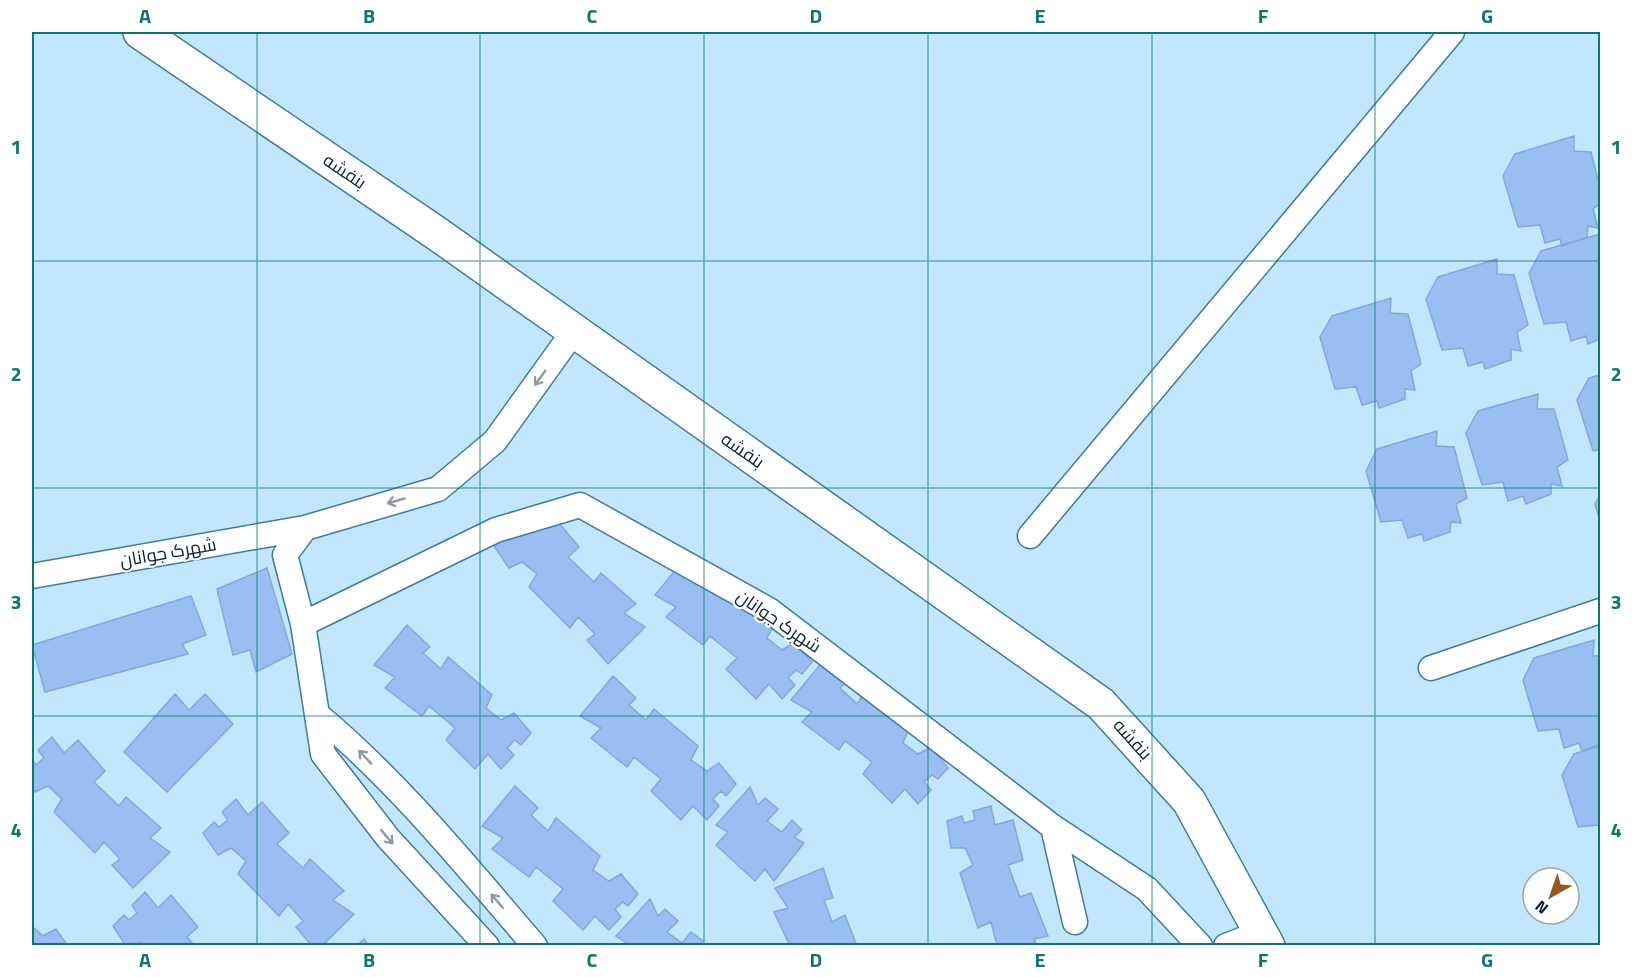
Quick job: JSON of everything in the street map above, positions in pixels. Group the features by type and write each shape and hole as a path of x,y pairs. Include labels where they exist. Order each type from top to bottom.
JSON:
{"street":[{"name":"بنفشه","path":"140,32 426,226 1101,704 1189,801 1265,939"},
{"path":"1030,536 1452,32"},
{"name":"شهرک جوانان","path":"32,576 305,528 438,489 495,441 574,331"},
{"name":"شهرک جوانان","path":"303,624 496,530 580,505 769,610 1053,827 1148,889 1200,945"},
{"path":"305,528 285,555 303,624 319,716 323,754 388,838 487,945"},
{"path":"1431,668 1600,610"},
{"path":"319,716 355,746 535,945"},
{"path":"1053,827 1075,922"},
{"path":"412,864 444,842"},
{"path":"1226,945 1265,939"}],"building":[{"path":"1574,136 1574,151 1591,152 1600,188 1600,204 1593,209 1598,228 1588,226 1587,237 1562,246 1560,239 1545,243 1540,225 1518,227 1503,176 1515,154"},
{"path":"1600,234 1600,339 1588,344 1586,336 1571,341 1566,322 1544,324 1529,273 1541,251"},
{"path":"1497,259 1497,274 1514,275 1528,325 1517,332 1521,351 1511,349 1511,360 1485,369 1483,362 1468,366 1463,348 1442,350 1426,299 1438,277"},
{"path":"1391,298 1390,313 1408,314 1421,364 1411,371 1415,390 1405,389 1405,399 1379,408 1377,401 1362,405 1356,387 1335,389 1320,337 1332,316"},
{"path":"1600,375 1600,450 1593,451 1577,400 1589,378"},
{"path":"1538,394 1537,409 1554,409 1568,460 1557,467 1562,486 1551,484 1551,494 1526,504 1523,496 1508,501 1503,482 1482,485 1466,433 1478,411"},
{"path":"1437,431 1436,446 1454,447 1467,498 1456,504 1461,523 1451,522 1450,532 1424,541 1422,534 1408,538 1402,520 1381,522 1366,471 1377,449"},
{"path":"1600,495 1600,521 1595,504"},
{"path":"553,516 579,547 568,557 594,582 601,573 636,604 624,613 645,627 608,664 587,640 595,634 578,617 570,628 529,587 537,574 522,562 509,568 494,546 505,535 510,540"},
{"path":"688,555 704,583 721,599 729,587 774,625 767,638 782,650 795,642 812,662 802,674 796,670 788,678 795,685 782,699 769,684 756,699 726,669 737,658 710,636 703,645 666,617 676,607 655,595"},
{"path":"267,568 292,654 256,672 250,650 233,655 217,589"},
{"path":"191,596 206,635 182,644 188,654 45,692 32,645"},
{"path":"407,625 430,647 423,653 441,669 448,657 492,695 486,708 501,720 514,713 531,733 521,745 515,740 507,748 514,755 501,769 488,754 475,769 446,740 455,728 429,706 422,716 385,688 395,677 374,665"},
{"path":"1594,640 1593,656 1600,656 1600,744 1582,751 1579,743 1564,748 1559,729 1538,731 1523,680 1534,658"},
{"path":"824,660 847,681 840,688 857,704 865,692 909,729 903,743 918,754 931,747 948,768 938,779 932,775 924,782 931,790 918,804 905,789 892,803 863,774 872,762 845,741 839,750 802,722 812,712 791,700"},
{"path":"613,676 636,698 629,705 646,720 654,709 698,746 691,760 707,771 719,763 736,784 726,796 721,791 713,799 719,806 707,820 693,806 681,820 651,791 661,779 634,757 627,767 591,738 601,728 580,716"},
{"path":"175,694 189,710 205,694 233,724 167,792 124,752"},
{"path":"52,737 64,753 78,740 105,771 94,782 119,806 126,797 161,828 150,838 170,852 133,888 112,865 120,859 104,842 95,853 54,812 62,799 48,786 35,792 32,788 32,760 36,765 44,758 38,750"},
{"path":"1600,746 1600,831 1598,825 1578,827 1562,775 1574,754"},
{"path":"515,786 538,808 531,815 548,831 556,818 600,856 593,870 609,881 621,874 638,894 628,906 623,902 615,909 621,917 609,930 595,916 583,930 553,901 563,889 536,867 529,877 492,849 503,838 482,826"},
{"path":"750,787 758,805 765,798 778,809 767,821 782,832 792,820 802,830 794,837 804,843 774,881 765,869 755,881 716,845 728,832 716,825"},
{"path":"236,799 248,815 262,802 289,833 277,844 303,868 310,859 344,891 333,900 354,914 322,946 312,946 296,927 303,921 288,904 279,916 238,874 246,861 231,848 218,855 203,833 214,822 219,827 228,820 222,812"},
{"path":"991,806 995,825 1013,820 1023,860 1008,865 1020,897 1031,893 1048,936 1034,939 1037,946 994,946 997,945 991,922 978,928 960,873 973,865 965,848 951,848 947,821 962,816 964,823 975,820 973,811"},
{"path":"823,868 833,898 824,900 832,922 845,915 857,946 790,946 774,912 788,908 775,888"},
{"path":"145,892 158,908 171,895 198,927 187,937 195,946 145,946 141,942 126,946 113,926 124,915 129,920 137,913 132,905"},
{"path":"650,899 658,916 665,909 678,921 667,932 682,943 691,932 703,941 697,946 626,946 628,944 616,936"},
{"path":"32,926 43,936 56,929 68,946 32,946"},
{"path":"364,939 369,946 357,946"}]}
